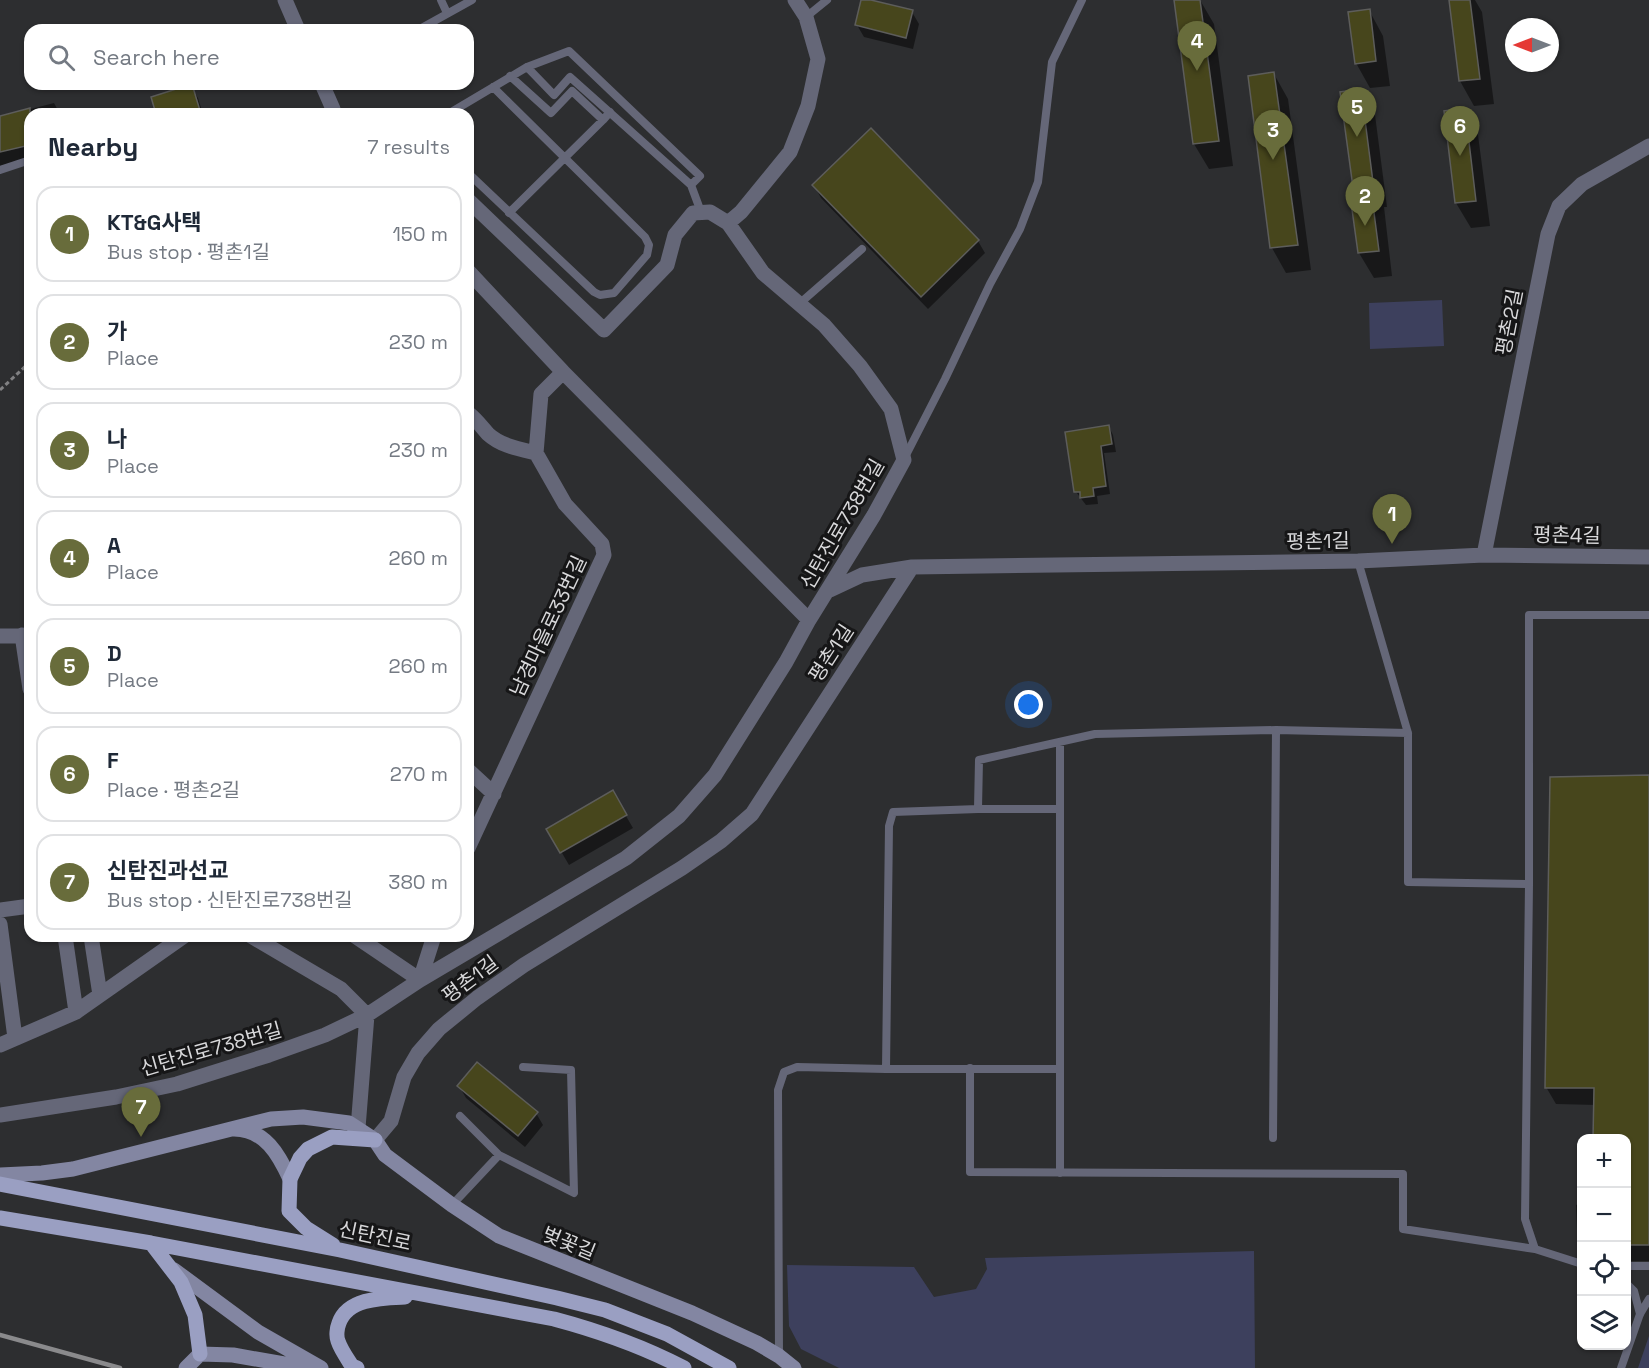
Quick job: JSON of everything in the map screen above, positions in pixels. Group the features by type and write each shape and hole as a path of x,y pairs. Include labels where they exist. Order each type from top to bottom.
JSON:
{"main road":[{"path":"340,1250 306,1228 289,1211 290,1179 300,1158 308,1149 332,1137 375,1140"},
{"name":"신탄진로","path":"0,1184 340,1250 605,1310 667,1334 729,1368"},
{"path":"0,1218 151,1243 554,1319 597,1331 658,1354 684,1368"},
{"path":"151,1243 181,1282 195,1315 200,1353"},
{"path":"357,1368 352,1366 337,1340 338,1325 344,1311 358,1304 381,1299 430,1296"}],"street":[{"path":"285,0 295,24"},
{"path":"474,206 604,330 668,265 675,235 693,213 710,212 728,224 741,212 790,152 804,115 819,59 806,17 795,0"},
{"path":"325,90 333,108"},
{"name":"평촌2길","path":"1484,555 1548,234 1559,206 1582,184 1649,146"},
{"name":"신탄진로738번길","path":"0,1115 177,1084 306,1042 367,1015 420,980 626,858 679,816 715,775 786,662 809,620 830,590 904,460 891,409 860,366 824,326 763,273 728,224"},
{"path":"474,277 563,372 809,620"},
{"path":"474,418 488,434 504,445 536,453 541,394 563,372"},
{"name":"남경마을로33번길","path":"495,794 604,555 602,544 565,504 536,453"},
{"name":"평촌4길","path":"1484,555 1649,557"},
{"name":"평촌1길","path":"375,1140 391,1121 404,1077 418,1053 439,1029 477,998 524,965 682,868 721,841 752,814 912,567 1358,561 1484,555"},
{"path":"830,590 861,575 912,567"},
{"path":"0,636 24,635"},
{"path":"474,775 495,794 474,836"},
{"path":"0,910 24,907"},
{"path":"0,924 15,1038"},
{"path":"66,942 76,1012"},
{"path":"93,942 100,994"},
{"path":"0,1045 76,1012 175,942"},
{"path":"0,1174 42,1173 73,1169 271,1119 303,1117 354,1126 367,1015 341,990 261,942"},
{"path":"364,942 420,980 432,942"},
{"name":"벚꽃길","path":"354,1126 375,1140 385,1155 452,1205 499,1236 692,1313 757,1343 780,1362 794,1368"},
{"path":"226,1129 250,1132 264,1140 280,1156 290,1179"},
{"path":"169,1266 258,1332 321,1368"},
{"path":"186,1368 200,1353 233,1355 307,1368"}],"lane":[{"path":"441,0 447,13"},
{"path":"428,24 472,0"},
{"path":"806,17 827,0"},
{"path":"904,460 990,284 1020,229 1038,182 1052,62 1082,0"},
{"path":"458,108 527,67 568,51 700,176 691,185"},
{"path":"527,67 554,95 570,77 691,185 701,212"},
{"path":"510,76 551,113 572,91 603,120"},
{"path":"474,179 594,292 600,295 614,292 647,255 649,245 645,237 493,87"},
{"path":"509,213 610,112"},
{"path":"0,170 24,162"},
{"path":"799,304 861,249"},
{"path":"1358,561 1408,733 1408,882 1529,884"},
{"path":"1536,1249 1525,1219 1529,615 1649,615"},
{"path":"978,809 979,760 1095,734 1276,730 1408,733"},
{"path":"1273,1138 1276,730"},
{"path":"1060,741 1060,1173"},
{"path":"886,1069 890,826 893,812 1060,809"},
{"path":"460,1116 499,1155 574,1192 571,1070 523,1067"},
{"path":"780,1362 778,1090 784,1072 797,1067 1060,1069"},
{"path":"970,1068 970,1172 1403,1174 1403,1229 1536,1249 1577,1263"},
{"path":"452,1205 499,1155"},
{"path":"1631,1266 1649,1266"},
{"path":"1631,1288 1634,1291 1640,1314"},
{"path":"1621,1368 1640,1314 1649,1299"}],"path":[{"path":"0,390 24,368"}],"shaded area":[{"path":"1442,300 1444,346 1370,349 1369,303"},
{"path":"1254,1251 1255,1368 839,1368 801,1349 789,1326 787,1265 914,1267 934,1297 976,1289 987,1269 985,1258"},
{"path":"1649,1336 1649,1368 1638,1368"}],"building":[{"path":"861,0 871,0 913,10 906,38 855,25"},
{"path":"1174,0 1200,0 1219,141 1193,144"},
{"path":"1449,0 1470,0 1480,79 1459,81"},
{"path":"1370,9 1376,61 1355,64 1348,12"},
{"path":"1274,72 1298,245 1270,248 1248,76"},
{"path":"1361,89 1379,251 1358,253 1351,202 1355,202 1340,92"},
{"path":"173,90 194,90 199,108 154,108 151,97"},
{"path":"1465,108 1476,201 1455,203 1444,111"},
{"path":"24,110 24,146 0,152 0,116"},
{"path":"871,128 979,240 921,297 812,185"},
{"path":"1109,425 1112,444 1101,446 1106,486 1093,488 1094,496 1080,498 1080,492 1074,492 1065,432"},
{"path":"1649,775 1649,1245 1631,1245 1631,1134 1593,1134 1594,1088 1545,1088 1550,777"},
{"path":"613,790 627,815 560,853 546,829"},
{"path":"477,1062 538,1112 518,1136 457,1086"}],"railway":[{"path":"0,1335 120,1368"}],"place":[{"name":"A","path":"1197,71"},
{"name":"D","path":"1357,137"},
{"name":"F","path":"1460,156"},
{"name":"나","path":"1273,160"},
{"name":"가","path":"1365,226"},
{"name":"KT&G사택","path":"1392,544"},
{"name":"신탄진과선교","path":"141,1137"}]}
